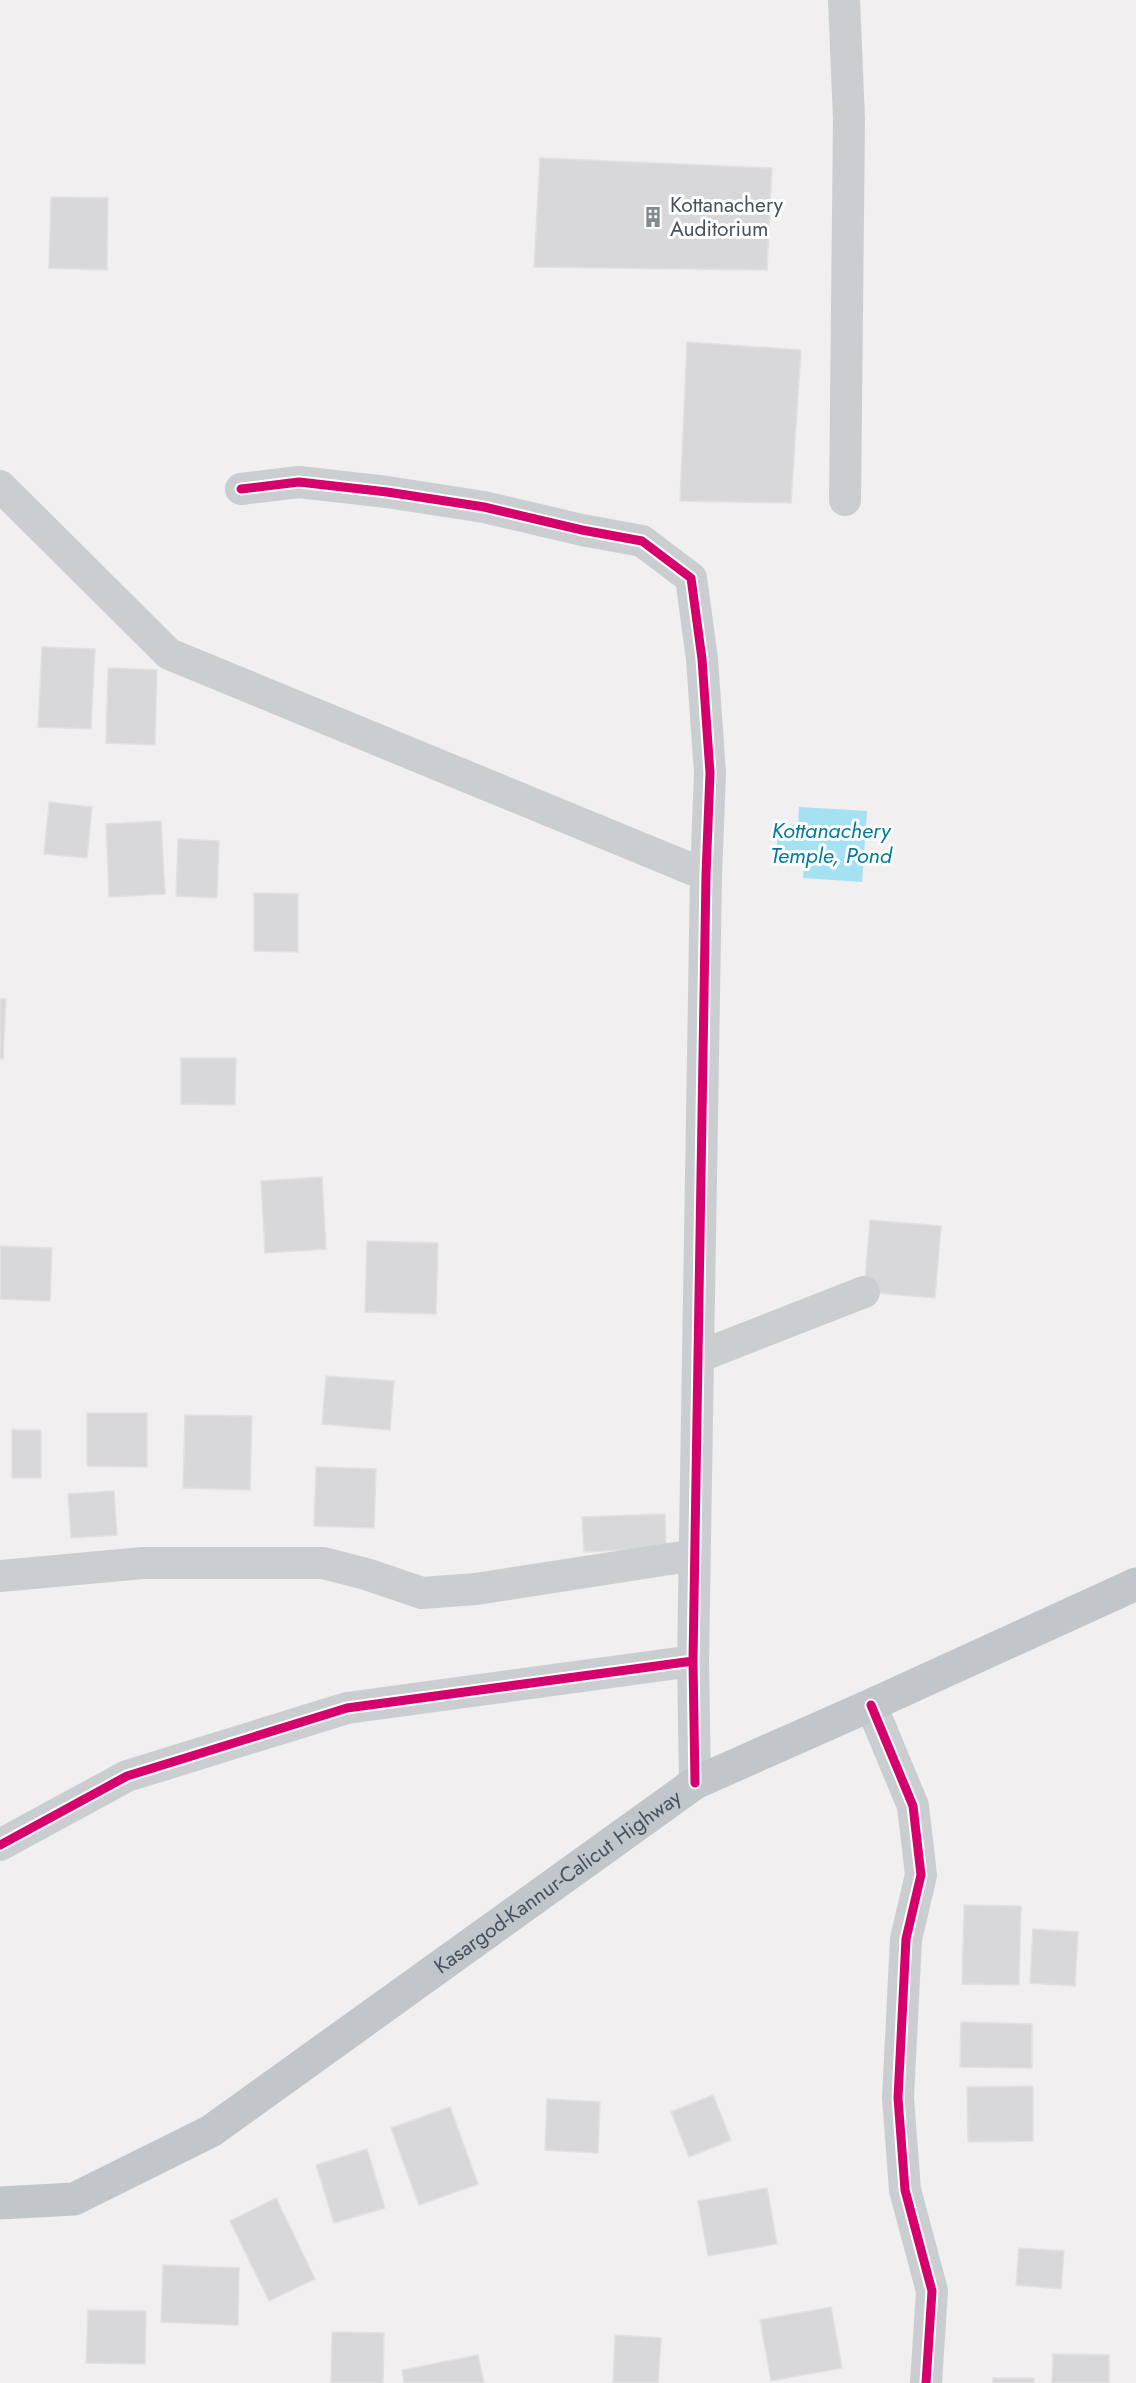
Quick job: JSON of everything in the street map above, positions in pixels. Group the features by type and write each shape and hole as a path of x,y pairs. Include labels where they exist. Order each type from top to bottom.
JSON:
{"highway":[{"name":"Kasargod-Kannur-Calicut Highway","path":"0,2203 74,2199 211,2131 695,1783 1136,1584"}],"street":[{"path":"844,0 849,119 845,500"},
{"path":"241,489 299,482 387,492 484,507 582,530 642,541 691,578 702,660 711,773 706,875 693,1661 695,1783"},
{"path":"0,486 170,654 706,875"},
{"path":"698,1358 864,1292"},
{"path":"0,1576 143,1563 323,1563 366,1574 422,1593 476,1589 695,1555"},
{"path":"0,1845 127,1776 347,1708 693,1661"},
{"path":"871,1705 913,1806 921,1875 906,1938 898,2098 905,2190 932,2291 926,2383"}],"water":[{"name":"Kottanachery Temple, Pond","path":"799,807 867,811 862,882 803,878 804,864 776,862 778,824 798,825"}],"building":[{"name":"Kottanachery Auditorium","path":"540,158 772,168 767,270 534,267"},
{"path":"51,197 108,198 107,270 49,268"},
{"path":"687,342 801,350 791,503 680,501"},
{"path":"42,647 95,649 91,729 38,727"},
{"path":"108,668 157,670 155,745 106,743"},
{"path":"49,802 92,807 87,858 44,854"},
{"path":"161,821 165,894 109,897 106,824"},
{"path":"178,839 219,841 217,898 176,896"},
{"path":"254,893 298,894 298,952 254,951"},
{"path":"0,999 6,999 3,1059 0,1058"},
{"path":"181,1058 236,1058 235,1105 181,1104"},
{"path":"322,1177 326,1249 265,1253 261,1181"},
{"path":"870,1220 941,1226 935,1298 864,1292"},
{"path":"367,1241 438,1243 436,1314 365,1312"},
{"path":"0,1246 52,1248 50,1301 0,1299"},
{"path":"326,1376 394,1381 390,1430 322,1424"},
{"path":"87,1413 147,1413 147,1467 87,1466"},
{"path":"185,1415 252,1416 250,1490 183,1488"},
{"path":"12,1430 41,1430 41,1478 12,1478"},
{"path":"316,1467 376,1469 374,1528 314,1526"},
{"path":"114,1491 117,1535 71,1538 68,1494"},
{"path":"665,1514 666,1548 584,1552 582,1517"},
{"path":"964,1905 1021,1906 1019,1985 962,1984"},
{"path":"1033,1929 1078,1932 1075,1986 1030,1983"},
{"path":"961,2022 1032,2024 1032,2068 960,2067"},
{"path":"1033,2086 1033,2141 968,2142 967,2087"},
{"path":"713,2095 731,2140 689,2157 671,2112"},
{"path":"547,2099 600,2102 598,2153 545,2150"},
{"path":"450,2107 478,2184 419,2205 391,2128"},
{"path":"367,2149 385,2208 334,2223 316,2165"},
{"path":"767,2188 777,2244 708,2256 698,2201"},
{"path":"276,2198 315,2279 269,2301 230,2221"},
{"path":"1019,2248 1064,2251 1061,2289 1016,2285"},
{"path":"163,2265 239,2268 238,2325 161,2322"},
{"path":"831,2307 842,2368 771,2381 760,2320"},
{"path":"88,2310 146,2311 145,2364 86,2363"},
{"path":"332,2332 384,2333 383,2383 331,2383"},
{"path":"615,2335 661,2338 658,2383 613,2383"},
{"path":"1053,2354 1109,2355 1109,2383 1052,2383"},
{"path":"478,2355 484,2383 404,2383 402,2370"},
{"path":"993,2378 1034,2378 1034,2383 993,2383"}],"cycle path":[{"path":"241,489 299,482 387,492 484,507 582,530 642,541 691,578 702,659 710,773 706,875 693,1661 695,1783"},
{"path":"0,1845 127,1776 347,1708 693,1661"},
{"path":"871,1705 913,1806 921,1875 906,1939 898,2098 905,2190 932,2291 926,2383"}],"place":[{"name":"Kottanachery Auditorium","path":"653,217"}]}
